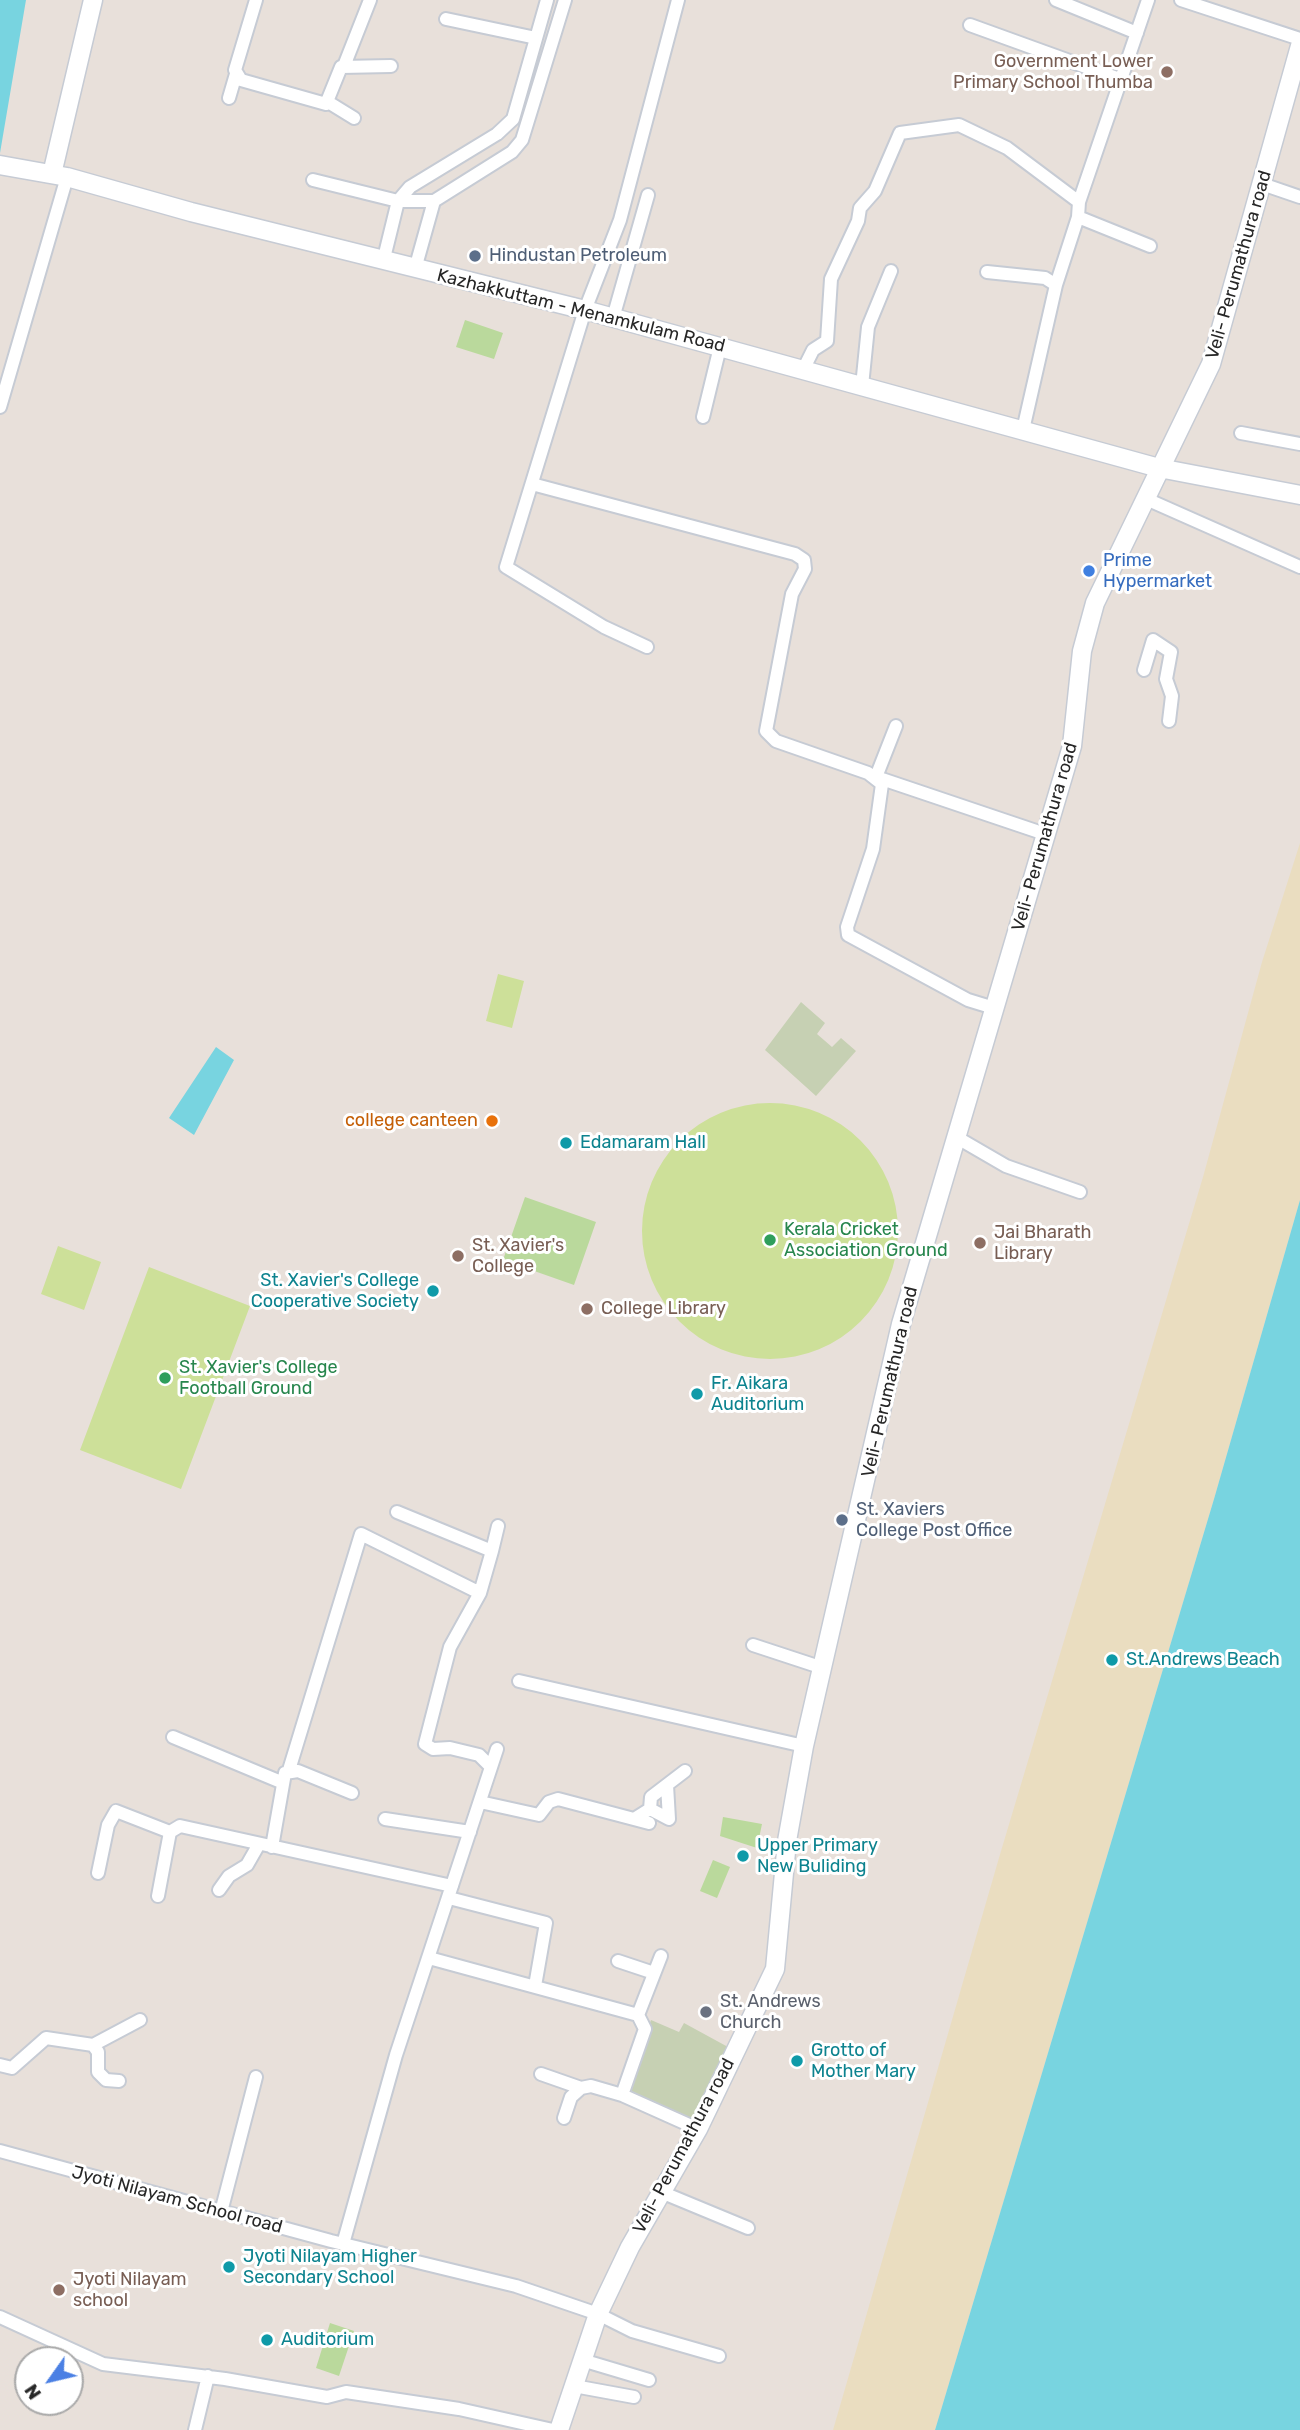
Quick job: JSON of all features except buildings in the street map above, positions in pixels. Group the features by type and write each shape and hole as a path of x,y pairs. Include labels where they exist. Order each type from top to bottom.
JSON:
{"main road":[{"path":"59,175 93,0"},
{"name":"Veli- Perumathura road","path":"559,2430 598,2314 630,2247 698,2129 775,1969 787,1841 804,1746 901,1324 1048,835 1072,746 1082,651 1095,603 1211,364 1297,70 1300,46"},
{"name":"Kazhakkuttam - Menamkulam Road","path":"0,165 59,175 191,212 585,310 1159,468 1300,495"}],"street":[{"path":"229,98 229,90 236,74 256,0"},
{"path":"344,66 370,0"},
{"path":"647,647 604,627 506,567 585,310 620,220 678,0"},
{"path":"1056,0 1137,33"},
{"path":"1023,430 1056,285 1078,217 1079,202 1148,0"},
{"path":"1181,0 1300,39"},
{"path":"313,180 398,201 434,201 512,152 522,140 564,3 547,1 513,119 410,187 398,201 384,258"},
{"path":"446,19 536,38"},
{"path":"970,25 1122,80"},
{"path":"328,102 339,69 344,66 391,66"},
{"path":"236,74 247,82 323,104 328,102 354,118"},
{"path":"803,370 813,350 827,341 831,279 858,221 860,208 874,191 900,133 959,125 1007,148 1079,202"},
{"path":"0,407 59,175"},
{"path":"1262,184 1300,197"},
{"path":"613,318 648,195"},
{"path":"415,269 434,201"},
{"path":"1078,217 1150,247"},
{"path":"862,386 869,327 891,271"},
{"path":"987,272 1045,278 1056,285"},
{"path":"703,417 720,347"},
{"path":"1241,433 1300,444"},
{"path":"532,484 801,556 805,569 792,594 766,731 776,741 1048,835"},
{"path":"1144,498 1300,567"},
{"path":"1144,670 1153,640 1171,652 1166,680 1172,696 1169,721"},
{"path":"896,726 876,777 882,791 873,849 847,927 848,935 968,1000 994,1009"},
{"path":"956,1137 1006,1166 1080,1192"},
{"path":"397,1512 492,1551"},
{"path":"491,1767 479,1755 450,1748 433,1749 425,1744 450,1647 480,1592 498,1526"},
{"path":"219,1890 229,1876 247,1865 265,1845 281,1782 289,1770 361,1534 480,1592"},
{"path":"753,1645 822,1668"},
{"path":"519,1681 804,1746"},
{"path":"173,1737 281,1782"},
{"path":"343,2244 396,2055 497,1749"},
{"path":"289,1770 352,1793"},
{"path":"650,1809 650,1797 685,1771"},
{"path":"650,1809 669,1819 667,1785"},
{"path":"480,1802 539,1815 549,1802 558,1799 649,1823"},
{"path":"634,1819 650,1809"},
{"path":"98,1873 108,1825 116,1811 170,1832"},
{"path":"386,1819 470,1832"},
{"path":"158,1896 170,1832 174,1828 187,1826 450,1892 546,1923 535,1986"},
{"path":"622,2095 645,2029 638,2015 661,1956"},
{"path":"429,1958 638,2015"},
{"path":"618,1961 654,1973"},
{"path":"0,2064 12,2068 47,2038 93,2045 140,2020"},
{"path":"93,2045 97,2052 98,2072 106,2080 119,2081"},
{"path":"541,2074 581,2088 590,2087 622,2095 698,2129"},
{"path":"221,2212 256,2077"},
{"path":"564,2118 571,2097 581,2088"},
{"name":"Jyoti Nilayam School road","path":"0,2151 343,2244 516,2286 598,2314 632,2332 719,2356"},
{"path":"662,2192 748,2228"},
{"path":"0,2317 103,2364 208,2376 327,2397 346,2392 459,2409 552,2430"},
{"path":"582,2360 649,2380"},
{"path":"195,2430 208,2376"},
{"path":"574,2386 634,2397"}],"green space":[{"path":"465,320 503,333 494,359 456,347"},
{"path":"498,974 524,981 512,1028 486,1021"},
{"path":"801,1002 825,1023 817,1034 832,1047 841,1038 856,1051 816,1096 765,1050"},
{"name":"Kerala Cricket Association Ground","path":"770,1103 807,1108 830,1118 861,1140 883,1171 893,1194 898,1231 893,1268 883,1291 861,1322 830,1344 807,1354 770,1359 733,1354 710,1344 679,1322 657,1291 647,1268 642,1231 647,1194 657,1171 679,1140 710,1118 733,1108"},
{"path":"525,1197 596,1222 574,1285 503,1260"},
{"path":"58,1246 101,1262 84,1310 41,1294"},
{"name":"St. Xavier's College Football Ground","path":"149,1267 250,1306 181,1489 80,1450"},
{"path":"723,1817 762,1824 757,1848 720,1836"},
{"path":"713,1860 730,1867 717,1898 700,1891"},
{"path":"651,2020 679,2032 684,2023 728,2047 692,2122 630,2094 628,2084"},
{"path":"330,2323 354,2331 339,2376 316,2368"}],"sand":[{"name":"St.Andrews Beach","path":"1300,843 1300,1200 1214,1499 935,2430 833,2430 1001,1851 1203,1177 1262,962"}],"water":[{"path":"0,0 26,0 0,153"},
{"path":"216,1047 234,1060 194,1135 169,1118"},
{"path":"1300,1200 1300,2430 935,2430 1214,1499"}],"place":[{"name":"Government Lower Primary School Thumba","path":"1167,72"},
{"name":"Hindustan Petroleum","path":"475,256"},
{"name":"Prime Hypermarket","path":"1089,571"},
{"name":"college canteen","path":"492,1121"},
{"name":"Edamaram Hall","path":"566,1143"},
{"name":"Kerala Cricket Association Ground","path":"770,1240"},
{"name":"Jai Bharath Library","path":"980,1243"},
{"name":"St. Xavier's College","path":"458,1256"},
{"name":"St. Xavier's College Cooperative Society","path":"433,1291"},
{"name":"College Library","path":"587,1309"},
{"name":"St. Xavier's College Football Ground","path":"165,1378"},
{"name":"Fr. Aikara Auditorium","path":"697,1394"},
{"name":"St. Xaviers College Post Office","path":"842,1520"},
{"name":"St.Andrews Beach","path":"1112,1660"},
{"name":"Upper Primary New Buliding","path":"743,1856"},
{"name":"St. Andrews Church","path":"706,2012"},
{"name":"Grotto of Mother Mary","path":"797,2061"},
{"name":"Jyoti Nilayam Higher Secondary School","path":"229,2267"},
{"name":"Jyoti Nilayam school","path":"59,2290"},
{"name":"Auditorium","path":"267,2340"}]}
